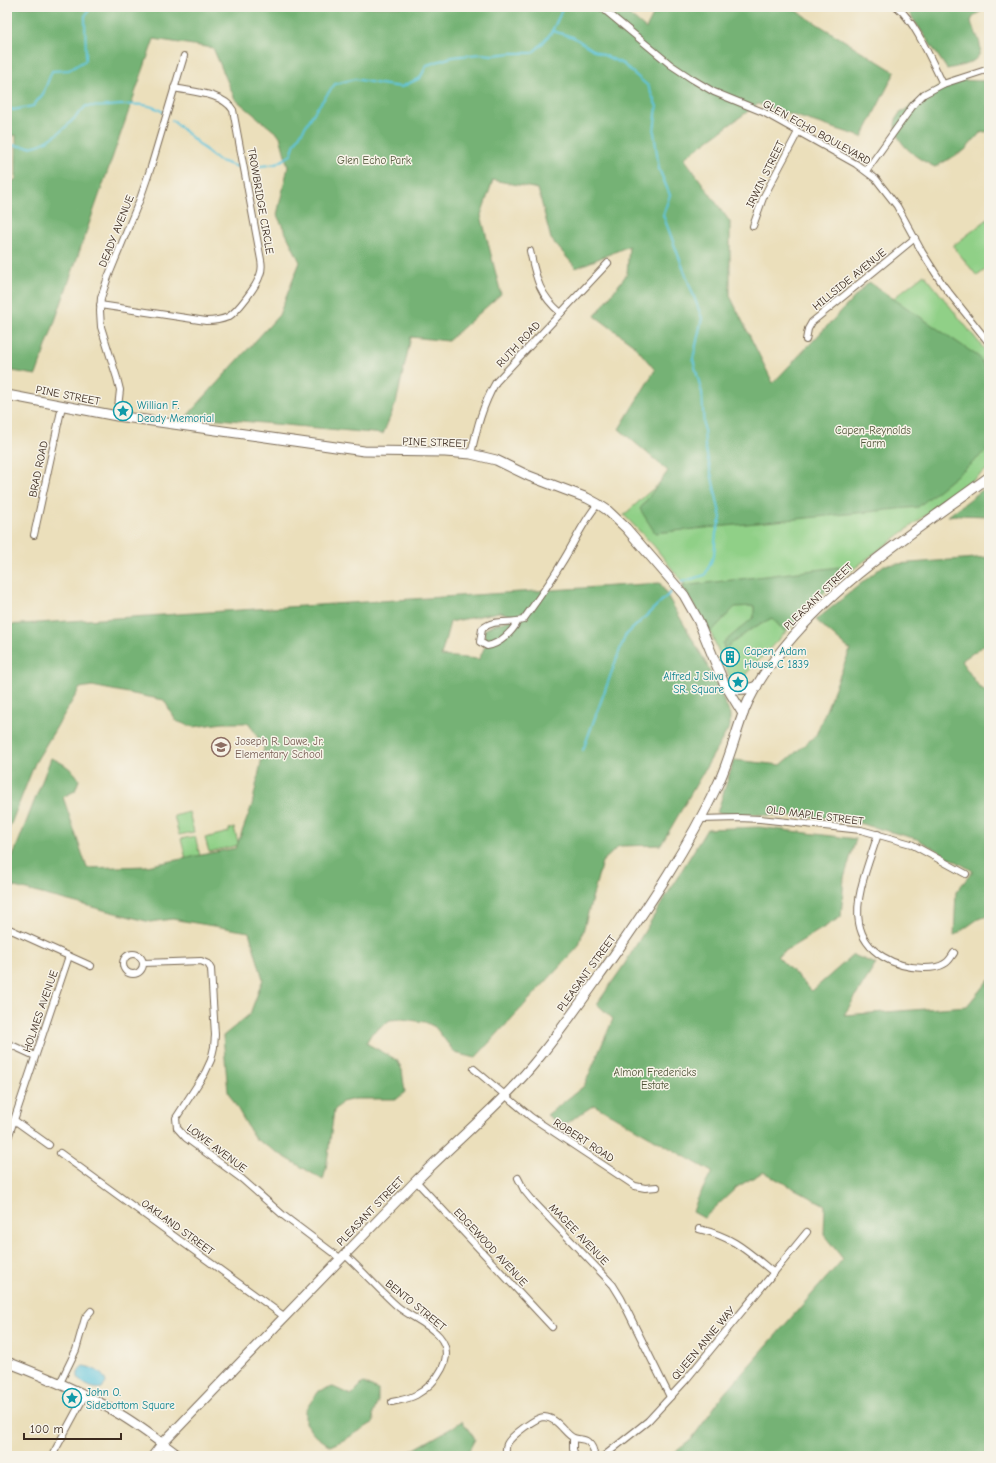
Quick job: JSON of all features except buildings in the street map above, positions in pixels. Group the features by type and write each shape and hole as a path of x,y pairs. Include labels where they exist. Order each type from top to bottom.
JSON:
{"main road":[{"name":"PINE STREET","path":"7,395 117,416 364,451 445,452 471,454 496,460 529,476 582,496 598,504 626,528 673,582 691,606 726,686 743,714"},
{"name":"PLEASANT STREET","path":"153,1456 162,1444 416,1181 505,1095 545,1051 644,913 671,870 719,782 743,714 757,686 776,657 797,631 850,580 869,564 989,478"},
{"path":"726,686 743,690 757,686"},
{"path":"7,1362 85,1394 121,1415 179,1456"}],"street":[{"name":"GLEN ECHO BOULEVARD","path":"601,7 671,65 692,79 714,92 763,112 866,171 876,179 892,198 943,285 989,343"},
{"path":"896,7 902,11 912,23 943,84"},
{"name":"DEADY AVENUE","path":"117,416 119,383 102,335 100,305 105,284 140,199 151,167 184,56"},
{"path":"866,171 914,104 924,94 943,84 989,69"},
{"name":"TROWBRIDGE CIRCLE","path":"100,305 206,321 216,321 228,316 235,310 256,284 261,274 261,260 233,110 227,103 219,98 174,88"},
{"name":"IRWIN STREET","path":"753,226 762,198 798,132"},
{"name":"HILLSIDE AVENUE","path":"806,340 808,329 812,322 915,238"},
{"path":"530,252 535,273 544,296 561,313"},
{"name":"RUTH ROAD","path":"471,454 479,421 488,396 496,382 608,263"},
{"name":"BRAD ROAD","path":"34,535 62,406"},
{"path":"518,621 514,628 498,643 487,646 480,642 482,629 485,626 499,621 514,622 518,621 523,620 542,594 590,513 598,504"},
{"name":"OLD MAPLE STREET","path":"700,819 760,818 845,827 878,834 911,844 966,874"},
{"path":"878,834 859,896 859,920 864,938 879,954 892,961 908,966 925,968 940,966 948,962 954,953"},
{"path":"7,928 91,966"},
{"name":"HOLMES AVENUE","path":"7,1141 69,956"},
{"name":"LOWE AVENUE","path":"143,963 201,961 208,964 211,969 215,1035 213,1053 205,1073 177,1115 176,1125 179,1131 186,1138 242,1179 284,1216 343,1257"},
{"path":"7,1043 35,1056"},
{"name":"ROBERT ROAD","path":"474,1069 531,1117 635,1186 645,1188 657,1187"},
{"path":"14,1120 49,1146"},
{"name":"OAKLAND STREET","path":"60,1153 285,1317"},
{"name":"MAGEE AVENUE","path":"518,1178 524,1190 533,1201 613,1285 670,1397"},
{"name":"EDGEWOOD AVENUE","path":"416,1181 552,1327"},
{"path":"699,1229 736,1242 774,1273"},
{"name":"QUEEN ANNE WAY","path":"604,1456 648,1421 685,1381 807,1232"},
{"name":"BENTO STREET","path":"343,1257 398,1307 438,1335 446,1347 444,1365 440,1374 414,1396 392,1402"},
{"path":"60,1383 76,1350 86,1318 91,1311"},
{"path":"52,1456 85,1394"},
{"path":"506,1456 506,1446 508,1442 539,1418 546,1417 552,1420 573,1438 583,1439 588,1442 594,1449 594,1456"},
{"path":"573,1438 573,1450 575,1456"}],"green space":[{"name":"Glen Echo Park","path":"7,7 620,7 646,29 657,7 790,7 895,72 862,137 758,104 684,158 730,222 730,296 773,383 869,282 979,357 989,374 989,449 918,507 655,533 640,509 668,471 619,429 655,370 634,345 595,316 627,274 629,246 576,268 551,239 538,189 493,180 481,215 501,294 448,341 411,337 396,403 383,434 187,416 279,315 300,262 277,215 288,167 280,136 235,99 213,48 154,39 36,375 7,370 7,185 16,179 16,135 7,137"},
{"path":"905,7 987,7 973,17 971,21 980,46 980,52 977,57 967,64 947,69"},
{"path":"955,80 986,81 989,83 989,131 980,133 965,150 935,167 916,156 903,144 897,134 895,124 896,119 899,114 937,88"},
{"path":"989,218 989,267 977,276 953,246"},
{"name":"Capen-Reynolds Farm","path":"924,274 989,355 989,357 956,383 989,424 989,468 832,585 773,645 746,674 740,683 732,682 696,599 654,546 624,515 648,493"},
{"path":"989,485 989,516 948,516"},
{"path":"989,557 989,642 961,661 980,688 989,692 989,916 978,919 954,936 956,892 973,871 917,839 840,818 717,813 734,760 781,765 816,735 850,650 816,620 884,565"},
{"path":"848,566 784,631 772,618 753,628 724,649 723,643 754,617 754,606 735,607 710,633 682,586"},
{"path":"660,583 705,661 730,714 730,726 661,845 619,846 602,862 579,946 475,1058 455,1053 435,1027 425,1022 402,1019 390,1020 372,1033 366,1043 397,1060 402,1070 405,1092 397,1099 355,1099 342,1102 334,1111 326,1169 323,1180 255,1139 228,1092 223,1036 250,1014 263,979 249,932 172,919 150,922 7,885 7,855 13,856 51,758 59,761 75,773 79,780 75,791 63,797 87,868 147,866 236,848 252,805 264,748 249,723 223,723 193,727 176,721 164,700 92,686 80,688 35,763 7,834 7,625","holes":["499,612 510,615 510,620 493,625 484,630 487,642 479,659 441,656 450,622"]},
{"path":"189,812 194,832 179,835 174,816"},
{"name":"Almon Fredericks Estate","path":"759,827 856,839 844,878 841,917 777,956 812,991 853,955 876,964 844,1015 967,1006 989,979 989,1456 670,1456 691,1440 723,1395 843,1259 824,1235 825,1205 763,1172 737,1187 704,1218 693,1212 697,1200 712,1172 594,1105 562,1126 547,1115 584,1086 613,1019 597,1004 624,965 707,829"},
{"path":"234,828 239,845 209,852 205,838 229,832 229,829"},
{"path":"195,836 200,856 186,859 181,839"},
{"path":"363,1383 378,1390 378,1401 373,1414 374,1422 346,1439 330,1446 316,1436 305,1423 305,1410 319,1391 333,1387 351,1395"},
{"path":"462,1421 475,1439 466,1456 402,1456 450,1429"}],"water":[{"path":"83,1366 101,1373 106,1383 102,1388 89,1386 79,1379 78,1372"}],"waterway":[{"path":"7,107 13,110 33,106 43,94 52,71 69,70 86,60 85,16 91,7"},
{"path":"254,167 276,164 291,155 295,143 315,111 335,84 355,79 401,87 420,78 427,65 452,57 480,54 494,55 532,53 551,33 563,7"},
{"path":"553,31 573,37 595,51 623,64 648,86 657,107 654,132 659,169 670,195 663,215 702,318 693,359 702,393 705,446 721,518 716,533 714,555 705,575 681,582"},
{"path":"7,154 14,145 30,147 38,145 54,137 86,106 144,105 163,112"},
{"path":"172,120 217,160 238,167"},
{"path":"583,750 625,636 671,592"}],"place":[{"name":"Willian F. Deady Memorial","path":"123,411"},
{"name":"Capen, Adam House C 1839","path":"730,657"},
{"name":"Alfred J Silva SR. Square","path":"738,682"},
{"name":"Joseph R. Dawe, Jr. Elementary School","path":"221,747"},
{"name":"John O. Sidebottom Square","path":"72,1398"}]}
